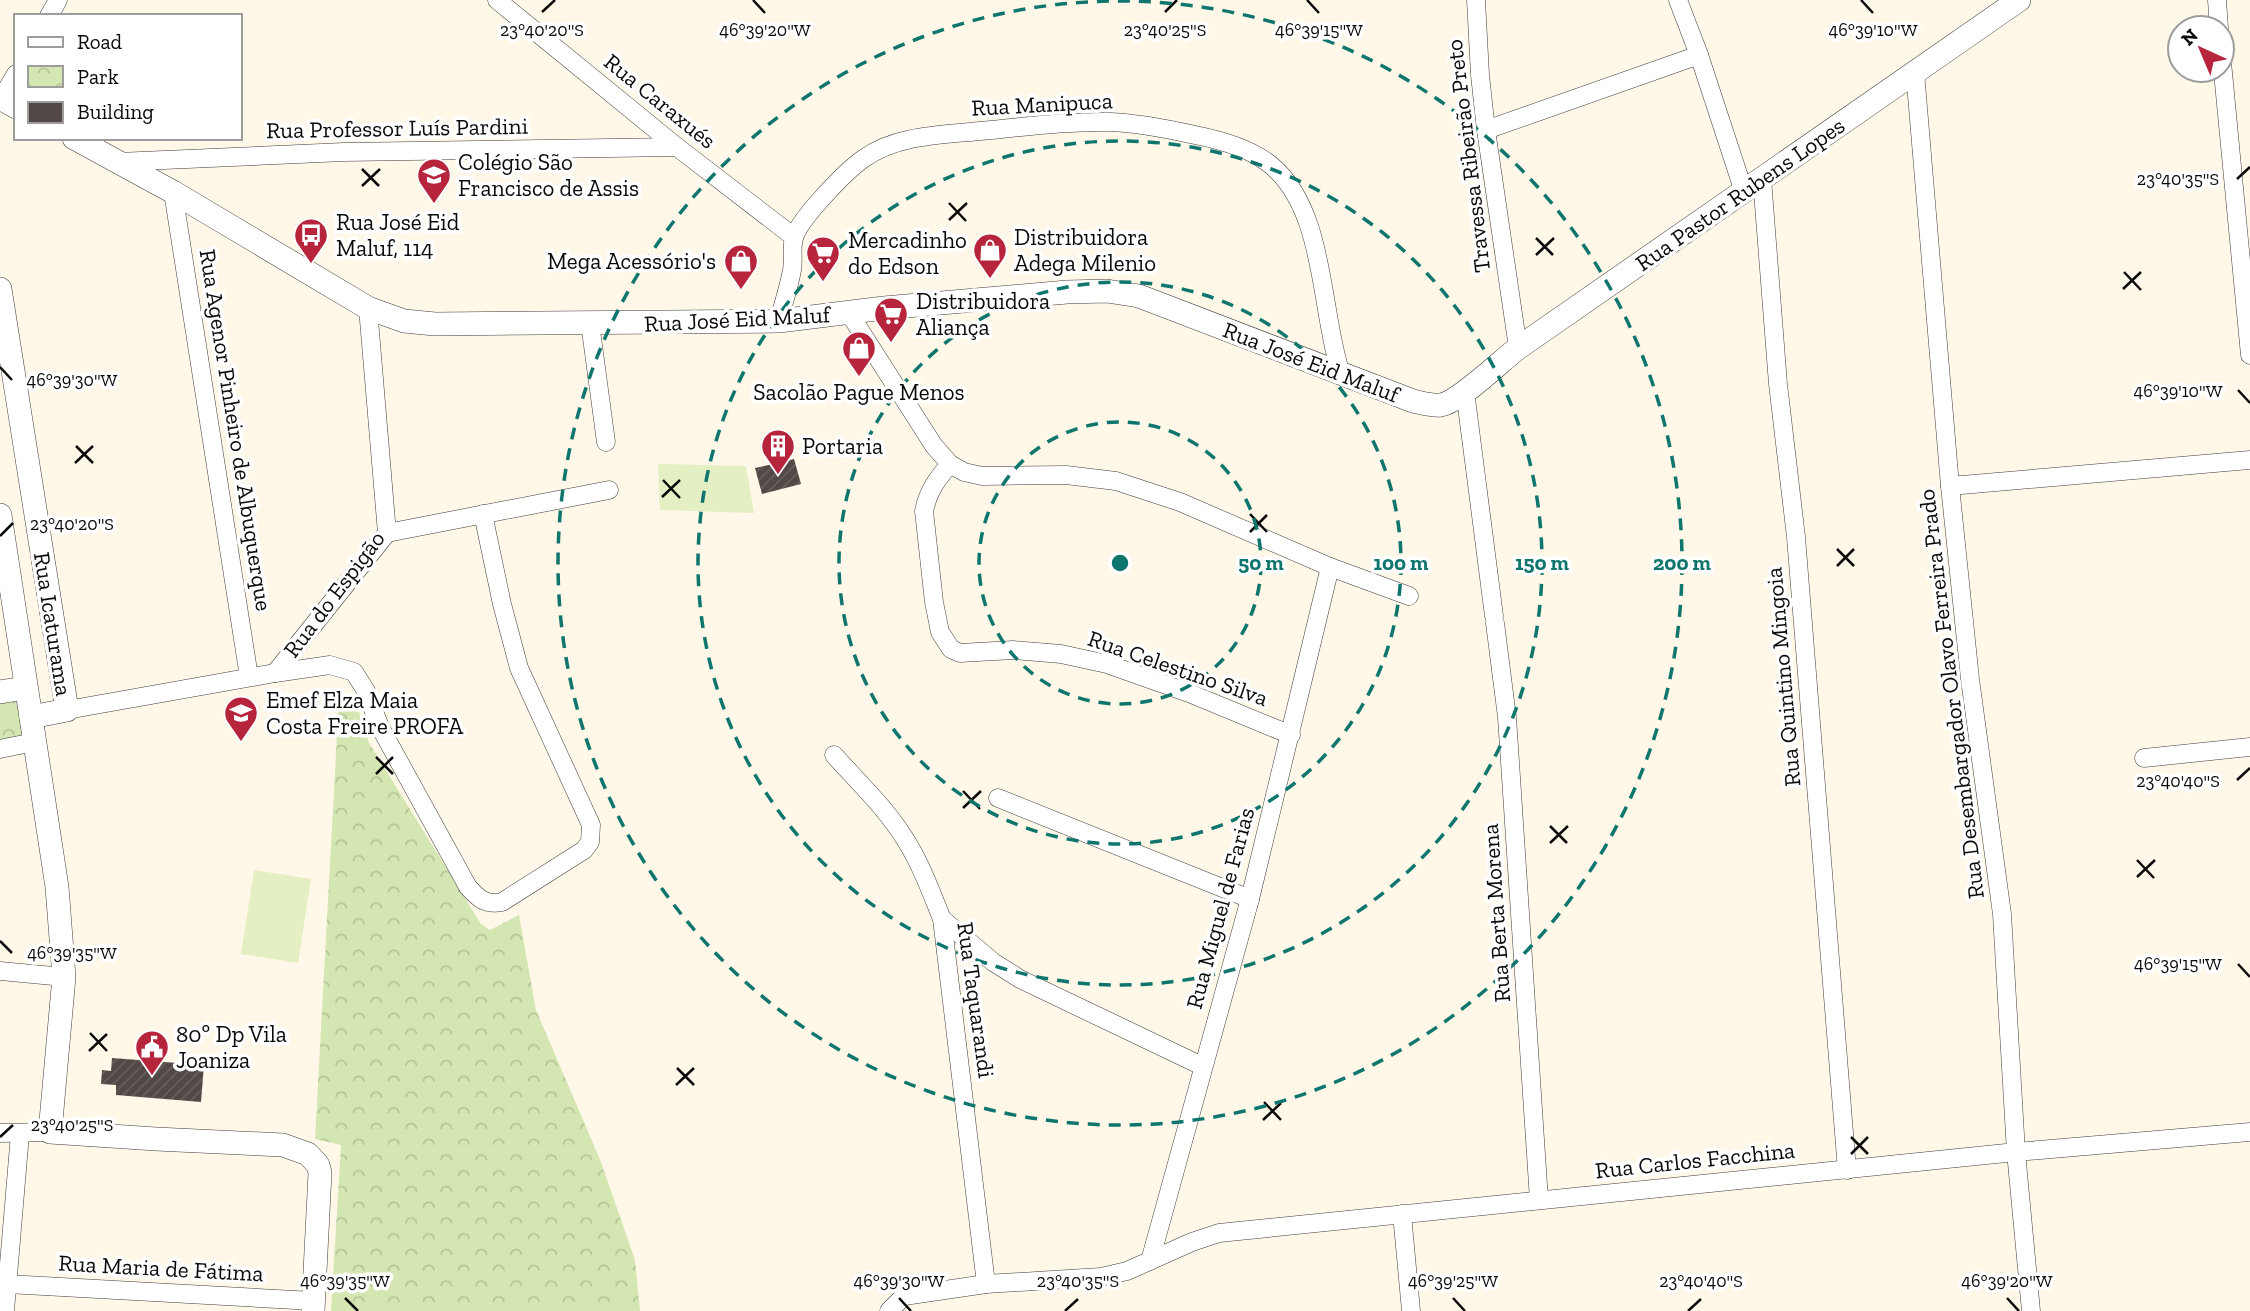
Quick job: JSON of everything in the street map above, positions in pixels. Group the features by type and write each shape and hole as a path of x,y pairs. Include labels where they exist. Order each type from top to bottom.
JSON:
{"street":[{"name":"Rua Caraxués","path":"497,0 677,147 794,237"},
{"name":"Travessa Ribeirão Preto","path":"1476,0 1486,130 1518,348"},
{"name":"Rua Quintino Mingoia","path":"1678,0 1753,186 1796,537 1847,1170"},
{"name":"Rua Pastor Rubens Lopes","path":"1465,391 1518,348 1753,186 2010,3"},
{"path":"1486,130 1699,55"},
{"name":"Rua Desembargador Olavo Ferreira Prado","path":"1915,72 1950,486 1970,679 2002,914 2016,1152 2031,1311"},
{"path":"6,101 14,79"},
{"path":"2224,84 2250,355"},
{"name":"Rua Manipuca","path":"794,237 812,211 863,159 889,145 920,137 1055,123 1113,122 1174,130 1221,140 1272,166 1299,202 1313,238 1332,348 1341,374"},
{"name":"Rua José Eid Maluf","path":"78,140 173,192 368,308 404,321 435,324 779,321 1107,290 1139,296 1427,405 1444,405 1465,391"},
{"name":"Rua Professor Luís Pardini","path":"118,162 344,152 677,147"},
{"name":"Rua Agenor Pinheiro de Albuquerque","path":"173,192 249,677"},
{"path":"779,321 792,269 794,237"},
{"name":"Rua Icaturama","path":"0,289 67,710"},
{"name":"Rua do Espigão","path":"31,717 275,673 387,533 368,308"},
{"path":"849,313 934,446 957,468 982,476 1066,475 1116,481 1180,502 1330,567 1409,596"},
{"path":"590,323 606,442"},
{"name":"Rua Berta Morena","path":"1465,391 1507,717 1539,1200"},
{"path":"1950,486 2250,460"},
{"name":"Rua Celestino Silva","path":"957,468 934,482 926,497 924,511 934,602 940,632 951,649 960,653 1013,650 1061,654 1107,664 1189,693 1291,735"},
{"path":"387,533 609,490"},
{"path":"275,673 330,665 354,672 366,691 380,727 468,887 481,900 490,904 502,902 584,850 590,842 591,825 519,668 483,514"},
{"name":"Rua Icaturama","path":"0,516 57,887 64,977 50,1132"},
{"name":"Rua Miguel de Farias","path":"1150,1261 1250,899 1330,567"},
{"path":"0,692 25,688"},
{"path":"0,748 34,742"},
{"path":"2144,758 2250,747"},
{"name":"Rua Taquarandi","path":"834,755 886,812 905,838 942,919 986,1284"},
{"path":"998,798 1250,899"},
{"path":"942,919 993,962 1020,979 1202,1066"},
{"path":"0,971 64,977"},
{"path":"0,1133 50,1132 283,1145 308,1154 314,1159 320,1173 313,1306"},
{"name":"Rua Carlos Facchina","path":"889,1311 904,1296 986,1284 1101,1277 1127,1271 1219,1233 2016,1152 2250,1132"},
{"path":"5,1311 20,1134"},
{"path":"1402,1213 1411,1311"},
{"name":"Rua Maria de Fátima","path":"7,1284 313,1306"}],"green space":[{"path":"658,464 746,466 754,513 660,510"},
{"path":"19,695 27,740 0,745 0,698"},
{"path":"339,699 359,712 369,743 481,924 490,930 519,915 536,1010 601,1162 635,1260 640,1311 331,1311 341,1145 315,1139"},
{"path":"254,870 311,879 298,963 241,954"}],"building":[{"name":"Portaria","path":"794,459 801,484 762,494 755,468"},
{"name":"80º Dp Vila Joaniza","path":"112,1058 204,1065 201,1102 116,1095 116,1085 101,1084 102,1070 111,1071"}],"place":[{"name":"Colégio São Francisco de Assis","path":"434,205"},
{"name":"Rua José Eid Maluf, 114","path":"311,265"},
{"name":"Distribuidora Adega Milenio","path":"990,280"},
{"name":"Mercadinho do Edson","path":"823,283"},
{"name":"Mega Acessório's","path":"741,291"},
{"name":"Distribuidora Aliança","path":"891,344"},
{"name":"Sacolão Pague Menos","path":"859,378"},
{"name":"Portaria","path":"778,476"},
{"name":"Emef Elza Maia Costa Freire PROFA","path":"241,743"},
{"name":"80º Dp Vila Joaniza","path":"152,1077"}]}
